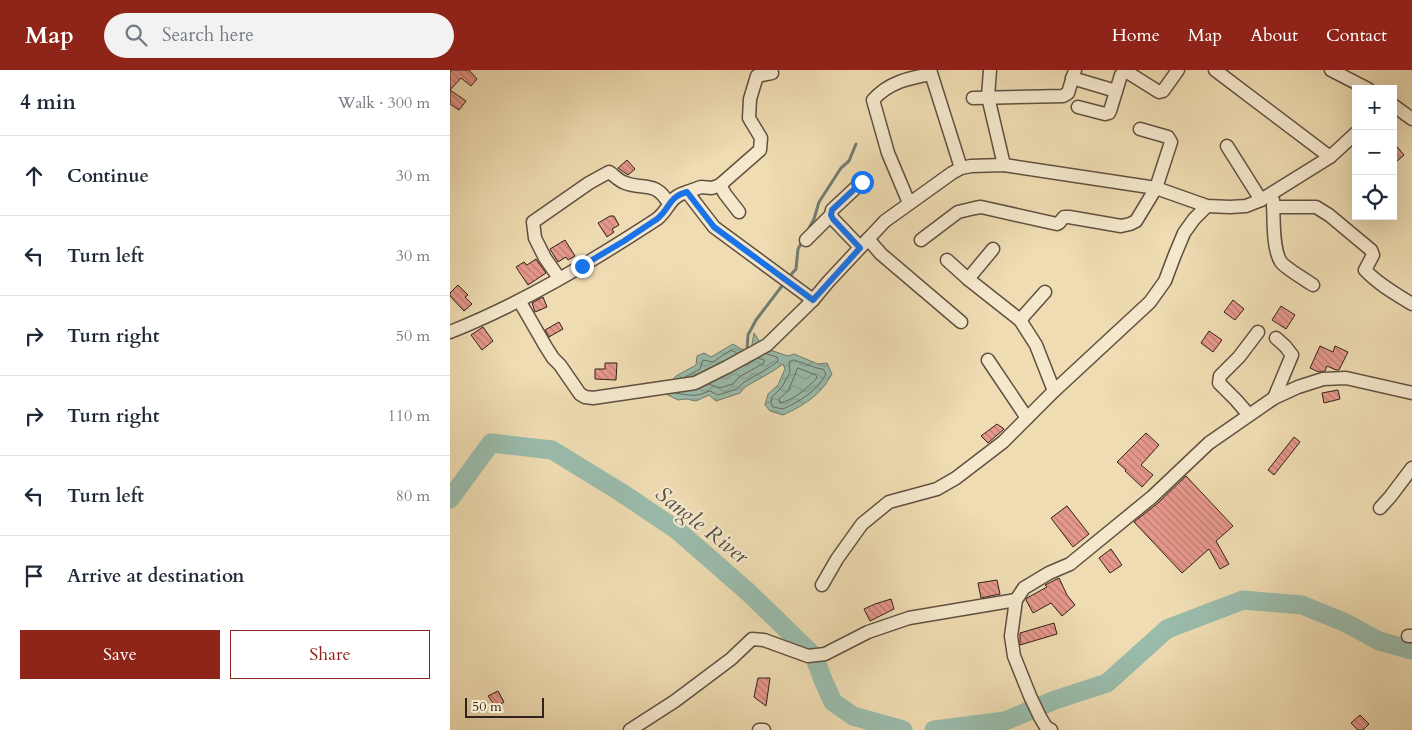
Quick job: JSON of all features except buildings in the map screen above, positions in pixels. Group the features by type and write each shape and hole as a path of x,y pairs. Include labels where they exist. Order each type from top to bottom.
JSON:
{"street":[{"path":"990,70 988,97 1004,165"},
{"path":"1078,106 1105,114 1109,113 1121,75 1124,72 1142,75 1159,92 1164,91 1178,70"},
{"path":"1215,70 1330,157"},
{"path":"1331,70 1360,85"},
{"path":"908,203 888,153 874,100 895,84 902,80 930,72 961,168"},
{"path":"450,332 520,302 624,241 662,215 668,204 677,195 702,187 712,188 720,185 760,150 761,138 749,118 750,99 757,76 772,73"},
{"path":"973,98 1063,96 1068,93 1074,74 1116,92"},
{"path":"921,240 958,212 981,207 1057,224 1064,217 1121,226 1136,221 1156,188 1171,142 1168,137 1140,129"},
{"path":"520,302 553,358 560,364 580,394 586,398 695,383 768,344 813,300 885,220 952,172 961,168 1004,165 1156,188 1207,206 1230,208 1246,206 1261,200 1330,157 1352,137"},
{"path":"1227,146 1261,200"},
{"path":"559,278 535,238 533,222 589,182 610,172 623,182 655,189 664,197 668,204"},
{"path":"806,240 831,215 832,210 862,182"},
{"path":"720,185 739,212"},
{"path":"687,192 714,227 813,300"},
{"path":"1273,192 1275,241 1281,262 1313,285"},
{"path":"822,585 837,559 862,524 889,502 937,489 956,478 1003,442 1054,391 1150,302 1165,281 1184,233 1194,218 1207,206"},
{"path":"1274,207 1316,207 1329,215 1371,250 1373,255 1365,270 1394,293 1412,304"},
{"path":"831,215 833,219 864,243 882,254 962,322"},
{"path":"968,279 993,249"},
{"path":"946,260 1020,320 1036,345 1054,391"},
{"path":"1020,320 1045,292"},
{"path":"1249,415 1219,383 1220,376 1239,357 1258,332"},
{"path":"1274,398 1292,355 1276,338"},
{"path":"988,360 1027,418"},
{"path":"1051,730 1046,727 1030,696 1014,656 1011,636 1016,600 1024,588 1049,573 1070,564 1152,497 1209,443 1274,398 1298,387 1323,379 1346,378 1412,393"},
{"path":"1380,508 1412,468"},
{"path":"630,730 676,701 732,659 752,639 764,640 808,656 825,654 868,632 909,618 1016,600"},
{"path":"759,730 764,730"}],"water":[{"path":"754,333 764,348 788,356 794,354 818,364 827,363 832,374 817,394 783,415 770,411 765,405 768,394 778,385 785,369 783,364 745,387 740,393 716,401 709,395 696,401 678,400 666,394 664,382 671,382 676,376 696,365 697,356 704,353 711,357 733,344 741,349 751,350"}],"waterway":[{"path":"808,230 814,219 819,202 841,168 849,161 856,144"},
{"path":"789,277 796,269 798,249 803,240"},
{"path":"747,350 748,335 756,320 785,282"},
{"name":"Sangle River","path":"450,499 491,443 552,450 622,493 677,530 748,592 814,656 833,702 853,716 903,730"},
{"name":"Sangle River","path":"934,730 1005,721 1055,700 1107,683 1167,629 1243,600 1302,605 1346,623 1379,641 1412,650"}],"route":[{"path":"582,266 657,219 677,195 687,192 714,227 813,300 860,248 831,215 832,210 862,182"}]}
